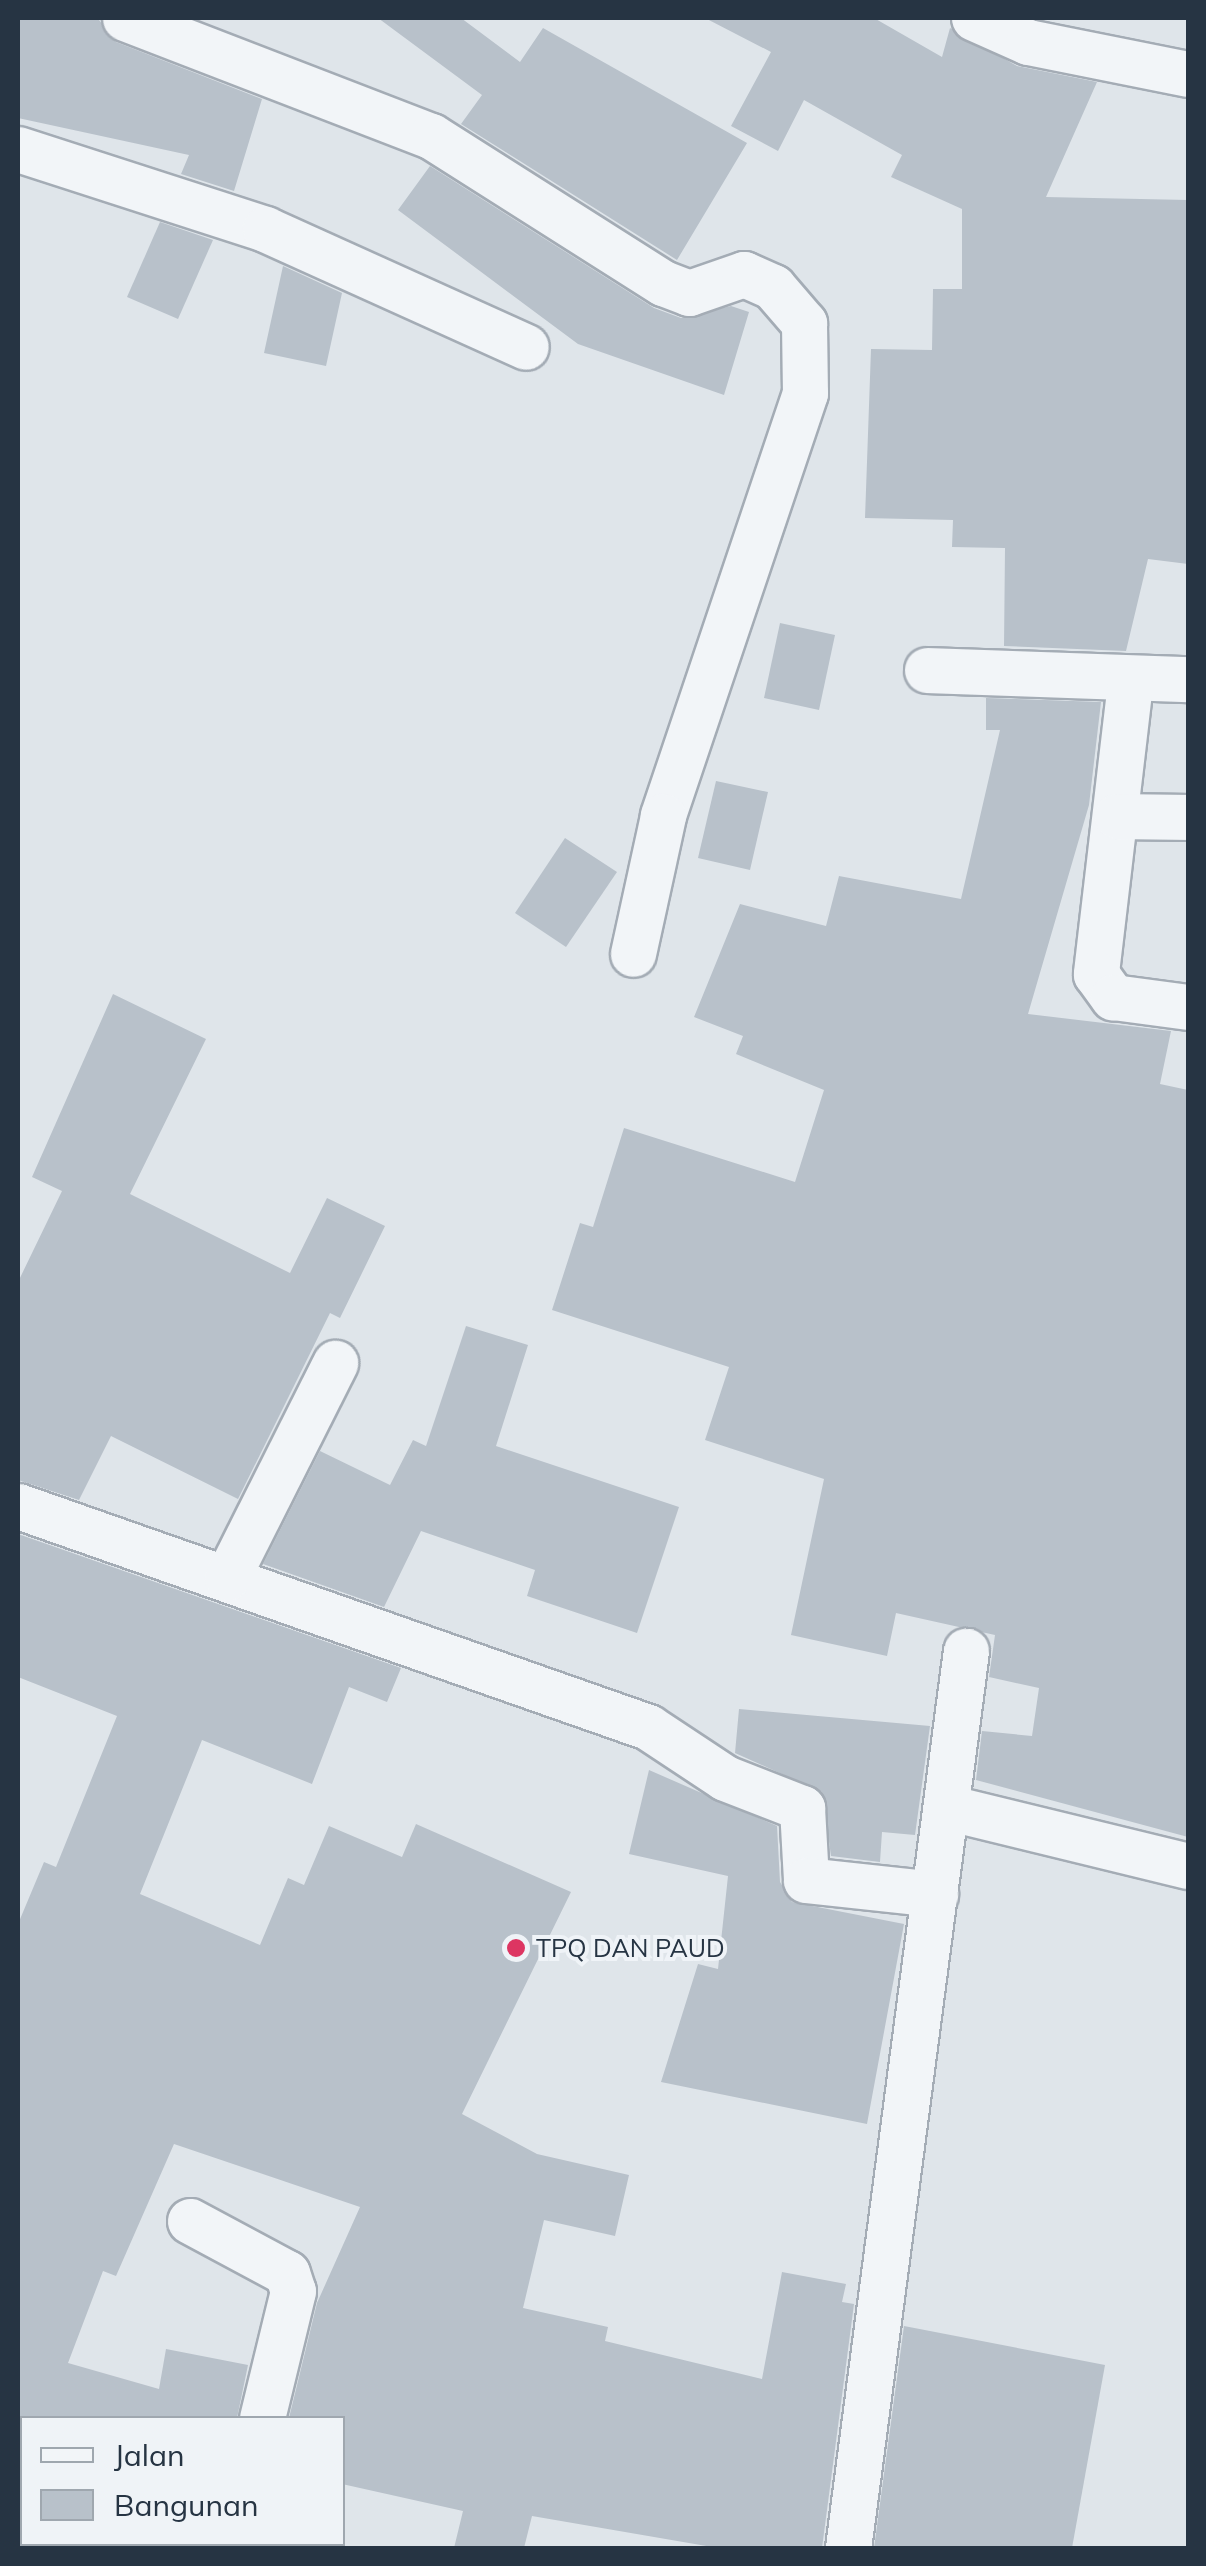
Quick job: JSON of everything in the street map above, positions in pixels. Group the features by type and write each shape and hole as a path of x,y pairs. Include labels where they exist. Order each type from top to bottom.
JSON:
{"street":[{"path":"125,18 431,136 663,284 690,292 744,274 773,287 804,322 805,392 663,816 633,954"},
{"path":"974,18 1028,42 1188,74"},
{"path":"18,148 265,229 526,347"},
{"path":"927,670 1130,683 1188,679"},
{"path":"1130,683 1100,988 1188,1008"},
{"path":"1117,816 1188,817"},
{"path":"226,1578 335,1363"},
{"path":"18,1506 614,1714 725,1778 783,1794 802,1808 806,1880 935,1894"},
{"path":"848,2548 966,1650"},
{"path":"946,1807 1188,1866"},
{"path":"190,2221 288,2273 293,2291 262,2416"}],"building":[{"path":"18,18 99,20 116,42 262,99 234,191 181,174 189,155 18,118"},
{"path":"378,18 461,18 520,62 543,28 747,143 677,260 461,124 482,95"},
{"path":"705,18 874,18 942,57 950,28 1017,66 1097,82 1046,197 1188,200 1188,564 1148,559 1126,651 1004,646 1005,548 952,547 953,520 865,518 871,349 932,350 933,289 962,289 962,209 891,177 902,155 804,100 778,151 731,126 771,52"},
{"path":"430,166 654,308 681,318 731,306 749,312 724,395 578,344 398,210"},
{"path":"160,222 213,240 178,319 127,297"},
{"path":"283,266 342,293 326,366 264,353"},
{"path":"780,623 835,635 819,710 764,698"},
{"path":"986,698 1101,702 1089,805 1028,1014 1171,1031 1160,1084 1188,1090 1188,1837 976,1780 982,1731 1032,1736 1039,1688 989,1677 995,1635 896,1613 887,1656 791,1635 824,1479 705,1440 729,1367 552,1310 580,1223 593,1227 624,1128 795,1182 824,1090 736,1054 743,1036 694,1017 740,904 826,926 839,876 961,899 1000,730 986,730"},
{"path":"716,781 768,792 750,870 698,858"},
{"path":"565,838 617,872 566,947 515,913"},
{"path":"113,994 206,1039 130,1194 290,1273 327,1198 385,1226 340,1318 330,1313 238,1499 111,1436 79,1500 18,1480 18,1282 62,1191 32,1177"},
{"path":"466,1326 528,1345 496,1446 679,1507 637,1633 527,1596 535,1570 421,1531 384,1607 263,1564 320,1451 390,1485 413,1440 426,1446"},
{"path":"18,1534 401,1668 387,1702 349,1687 312,1784 202,1740 140,1894 260,1945 288,1878 304,1885 329,1826 402,1857 416,1824 571,1892 462,2114 537,2154 629,2175 615,2236 544,2220 523,2308 608,2327 605,2341 762,2379 782,2272 846,2284 842,2302 854,2304 822,2548 718,2548 532,2516 524,2548 454,2548 463,2511 345,2485 345,2416 289,2416 317,2303 360,2207 174,2144 116,2276 103,2271 68,2363 159,2389 166,2349 248,2365 237,2416 18,2418 18,1924 44,1862 56,1867 117,1716 18,1677"},
{"path":"739,1709 930,1726 915,1835 882,1832 880,1862 831,1856 822,1792 735,1753"},
{"path":"649,1770 777,1826 780,1882 792,1902 904,1924 867,2124 661,2082 698,1964 718,1969 728,1876 629,1854"},
{"path":"904,2326 1105,2365 1072,2548 874,2548"}],"place":[{"name":"TPQ DAN PAUD","path":"516,1948"}]}
